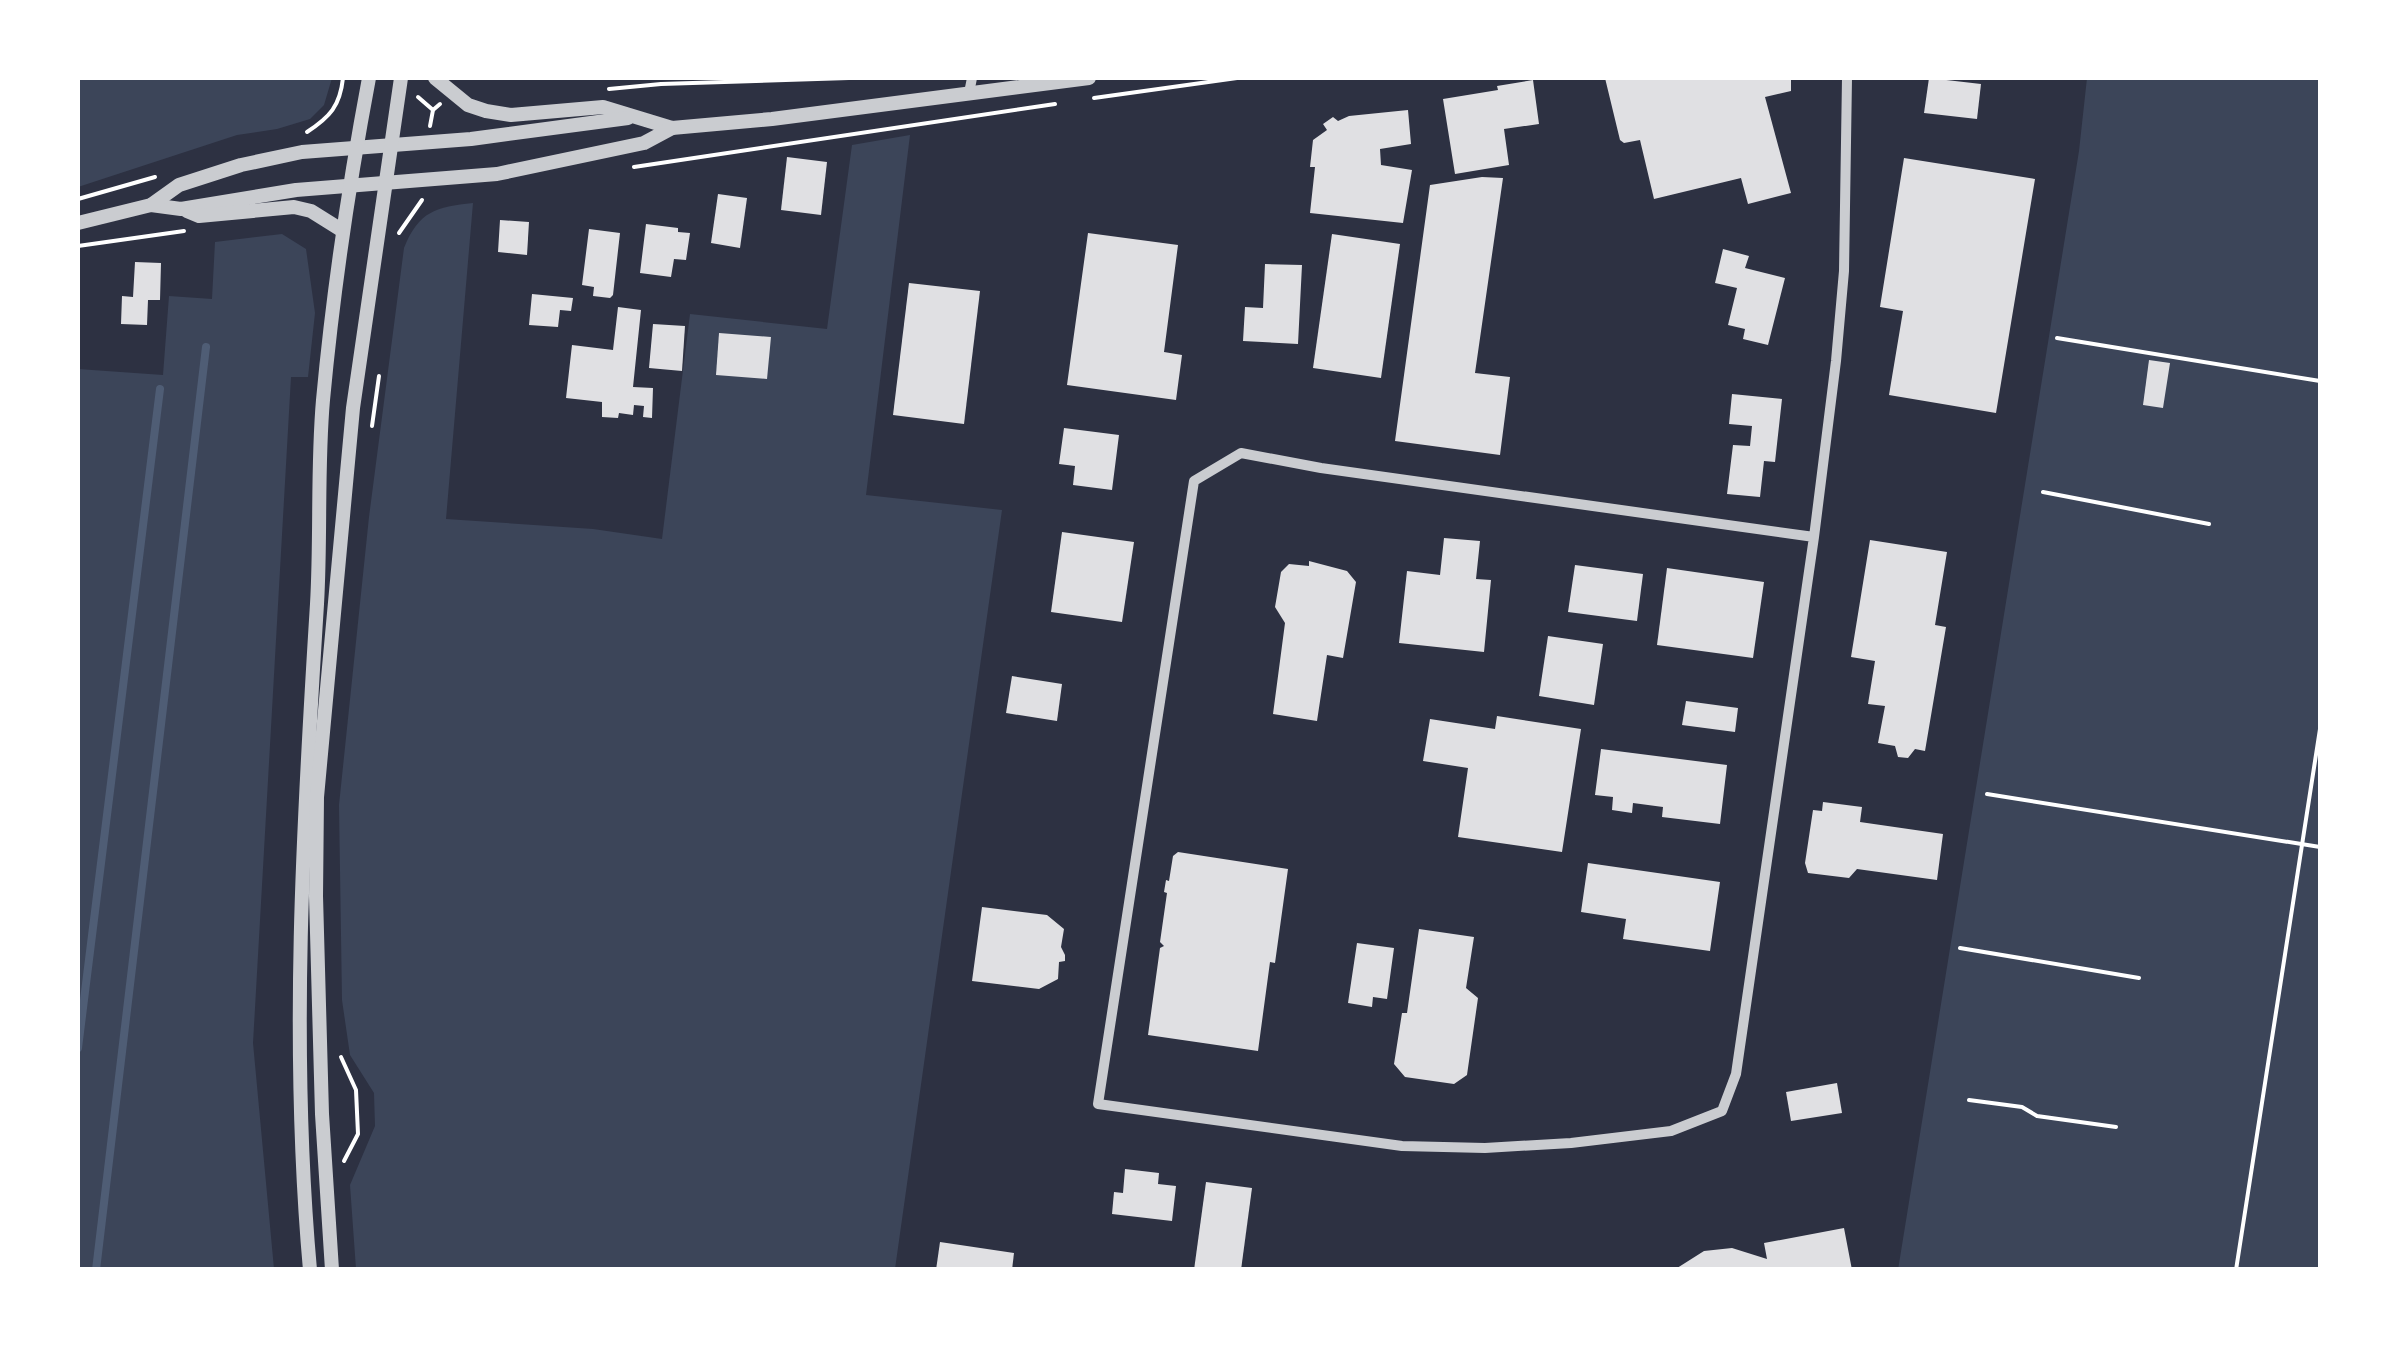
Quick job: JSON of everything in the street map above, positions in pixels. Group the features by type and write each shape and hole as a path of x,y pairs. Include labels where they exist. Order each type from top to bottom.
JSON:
{"street":[{"path":"310,1270 299,1116 302,824 320,551 322,422 349,185 369,78"},
{"path":"332,1270 322,1114 316,797 353,408 401,78"},
{"path":"435,78 468,105 486,111 511,115 602,107 672,128 772,119 970,85 1089,78"},
{"path":"1814,537 1321,468 1241,453 1194,481 1098,1104 1402,1146 1485,1148 1671,1131 1722,1111 1736,1074 1814,537 1844,271 1846,78"},
{"path":"151,205 179,185 241,164 302,152 391,155 634,117"},
{"path":"181,209 296,190 496,174 644,143 672,128"},
{"path":"78,223 151,205 199,216 294,206 312,211 343,231"},
{"path":"299,1116 322,1114"}],"path":[{"path":"304,134 328,118 338,104 343,78"},
{"path":"598,90 849,78"},
{"path":"1092,98 1237,78"},
{"path":"627,168 1054,104"},
{"path":"397,248 400,232 422,202"},
{"path":"2057,338 2320,381"},
{"path":"371,437 380,366"},
{"path":"2043,492 2209,524"},
{"path":"2236,1270 2320,729"},
{"path":"1986,794 2320,847"},
{"path":"1960,948 2140,978"},
{"path":"338,1047 356,1090 358,1134"},
{"path":"1970,1100 2022,1106 2037,1116 2116,1127"}],"shaded area":[{"path":"78,78 332,78 324,105 310,119 237,135 78,187"},
{"path":"2087,78 2320,78 2320,1269 1898,1270 2079,151"},
{"path":"910,135 866,495 1002,510 895,1269 356,1269 350,1185 375,1126 374,1093 350,1055 342,1000 339,805 369,517 404,248 416,226 430,213 473,203 446,519 593,529 662,539 690,314 827,329 852,145"},
{"path":"282,234 306,249 315,313 308,377 291,377 253,1043 274,1269 78,1269 78,369 163,375 169,296 212,299 215,242"}],"building":[{"path":"1605,78 1791,78 1791,91 1765,97 1791,193 1748,204 1741,178 1654,199 1640,140 1620,140"},
{"path":"1929,78 1981,84 1977,119 1924,113"},
{"path":"1533,80 1539,124 1504,129 1509,165 1455,174 1443,99"},
{"path":"1408,110 1411,144 1380,149 1381,165 1412,170 1403,223 1310,213 1315,167 1310,167 1313,140 1327,130 1323,124 1333,117 1338,121 1349,116"},
{"path":"787,157 827,162 821,215 781,210"},
{"path":"1904,158 2035,179 1996,413 1889,395 1903,311 1880,307"},
{"path":"1503,178 1475,373 1510,377 1500,455 1395,441 1430,185"},
{"path":"718,194 747,198 740,248 711,243"},
{"path":"500,220 529,222 527,255 498,252"},
{"path":"646,224 690,233 686,260 674,259 671,277 640,273"},
{"path":"589,229 620,233 610,298 593,296 594,287 582,285"},
{"path":"1088,233 1178,245 1164,352 1182,355 1176,400 1067,385"},
{"path":"1332,234 1400,244 1381,378 1313,368"},
{"path":"1723,249 1749,256 1745,268 1785,278 1768,345 1743,339 1745,329 1728,325 1737,288 1715,283"},
{"path":"135,262 161,263 160,300 148,300 147,325 121,324 122,296 133,297"},
{"path":"1265,264 1302,265 1298,344 1243,341 1245,307 1263,308"},
{"path":"909,283 980,291 964,424 893,415"},
{"path":"532,294 573,298 571,311 560,310 558,327 529,325"},
{"path":"618,307 641,310 633,387 653,388 652,418 643,417 644,406 634,405 633,415 602,417 602,402 566,398 572,345 613,350"},
{"path":"653,324 685,326 682,371 649,368"},
{"path":"719,333 771,337 767,379 716,375"},
{"path":"2149,360 2170,363 2163,408 2143,405"},
{"path":"1732,394 1782,399 1775,462 1764,461 1760,497 1727,494 1733,445 1750,446 1752,426 1729,424"},
{"path":"1064,428 1119,435 1112,490 1073,485 1075,466 1059,464"},
{"path":"1062,532 1134,542 1122,622 1051,612"},
{"path":"1444,538 1480,541 1476,579 1491,580 1484,652 1399,643 1407,571 1440,575"},
{"path":"1870,540 1947,552 1935,625 1946,627 1925,751 1915,749 1908,758 1898,757 1895,746 1878,743 1885,706 1868,704 1875,661 1851,657"},
{"path":"1309,561 1347,571 1356,582 1343,658 1327,655 1317,721 1273,714 1285,623 1275,607 1281,572 1289,564 1309,566"},
{"path":"1575,565 1643,574 1637,621 1568,612"},
{"path":"1667,568 1764,582 1753,658 1657,645"},
{"path":"1548,636 1603,644 1594,705 1539,696"},
{"path":"1012,676 1062,684 1057,721 1006,713"},
{"path":"1686,701 1738,708 1735,732 1682,725"},
{"path":"1497,716 1581,729 1562,852 1458,837 1468,768 1423,761 1430,719 1495,729"},
{"path":"1601,749 1727,765 1720,824 1662,817 1663,807 1633,803 1632,813 1612,810 1613,797 1595,795"},
{"path":"1823,802 1862,807 1860,822 1943,834 1937,880 1857,869 1849,878 1808,873 1805,863 1813,810 1822,811"},
{"path":"1178,852 1288,869 1258,1051 1148,1035 1160,948 1164,946 1160,942 1167,893 1164,892 1173,856"},
{"path":"1588,863 1720,882 1710,951 1623,939 1626,919 1581,912"},
{"path":"982,907 1047,915 1064,929 1061,947 1065,961 1059,962 1058,979 1039,989 972,981"},
{"path":"1419,929 1474,937 1466,988 1478,998 1467,1075 1454,1084 1405,1077 1394,1064 1402,1013 1407,1013"},
{"path":"1357,943 1394,948 1387,999 1373,997 1372,1007 1348,1003"},
{"path":"1837,1083 1842,1113 1791,1121 1786,1092"},
{"path":"1125,1169 1159,1173 1158,1184 1176,1186 1172,1221 1112,1214 1114,1192 1123,1193"},
{"path":"1206,1182 1252,1188 1241,1270 1194,1270"},
{"path":"1844,1228 1852,1270 1674,1270 1704,1251 1732,1248 1767,1259 1764,1243"},
{"path":"940,1242 1014,1253 1012,1270 936,1270"}],"waterway":[{"path":"96,1270 206,347"},
{"path":"78,1048 160,389"}]}
